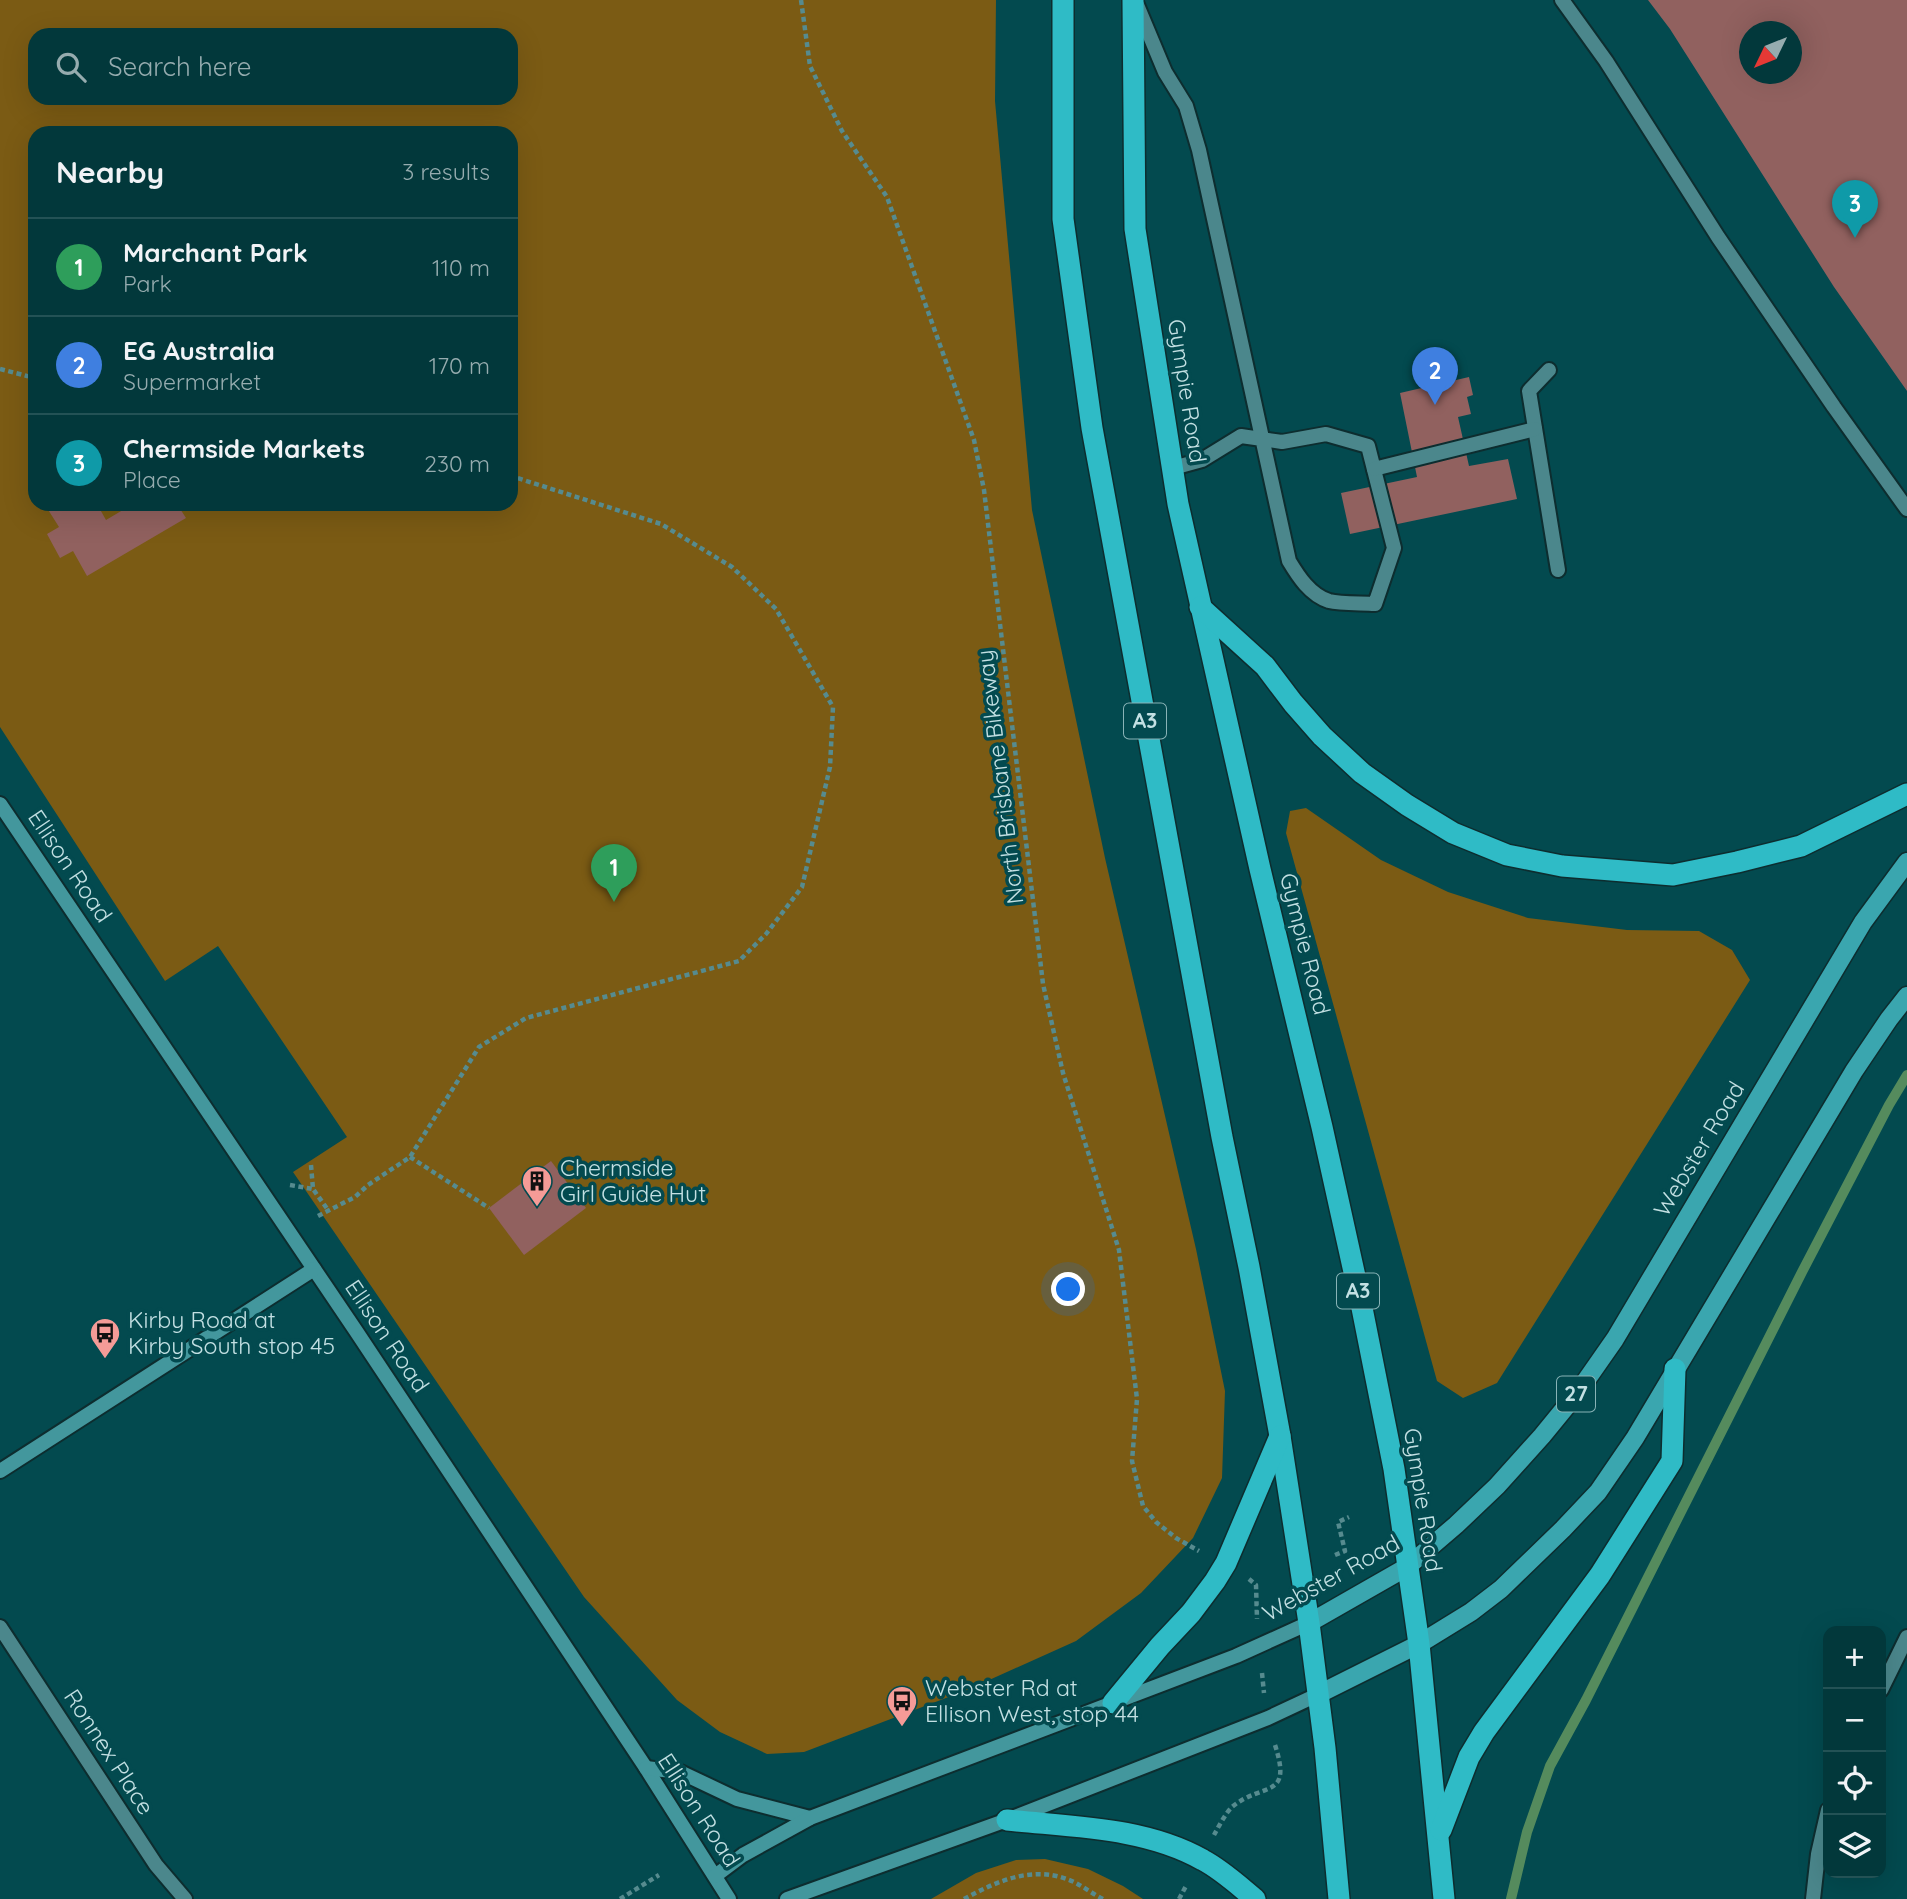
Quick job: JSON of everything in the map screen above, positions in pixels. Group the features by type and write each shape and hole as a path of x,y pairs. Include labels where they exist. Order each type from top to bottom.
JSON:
{"highway":[{"name":"A3","path":"1063,0 1063,219 1092,428 1217,1110 1280,1436 1325,1748 1339,1899"},
{"name":"Gympie Road","path":"1134,0 1135,229 1178,504 1260,869 1322,1126 1394,1469 1419,1644 1444,1899"},
{"path":"1200,607 1265,666 1293,704 1336,750 1362,773 1453,832 1507,855 1562,866 1672,875 1801,846 1907,794"},
{"path":"1439,1835 1469,1757 1484,1732 1600,1575 1672,1461 1675,1369"},
{"path":"1113,1703 1191,1613 1215,1581 1226,1563 1280,1436"},
{"path":"1007,1820 1135,1836 1169,1845 1201,1858 1223,1872 1255,1899"}],"main road":[{"name":"Ellison Road","path":"0,804 314,1269 646,1768 729,1899"},
{"name":"Webster Road","path":"715,1876 743,1855 810,1818 1236,1656 1309,1623 1407,1567 1497,1486 1578,1392 1615,1339 1863,922 1907,862"},
{"path":"787,1899 1007,1820 1268,1718 1419,1644 1471,1612 1501,1589 1598,1492 1635,1438 1828,1113 1882,1029 1907,996"},
{"path":"0,1471 314,1269"},
{"path":"646,1768 680,1772 737,1799 810,1818"}],"street":[{"path":"1134,0 1164,72 1186,106 1199,150 1263,439 1289,561 1312,591 1329,601 1375,604 1394,548 1368,446 1326,434 1282,442 1263,439 1241,436 1202,460 1173,468"},
{"path":"1562,0 1606,61 1718,237 1907,509"},
{"path":"1549,370 1529,391 1558,570"},
{"path":"1374,469 1535,429"},
{"name":"Ronnex Place","path":"0,1627 156,1866 185,1899"},
{"path":"1881,1689 1907,1637"},
{"path":"1813,1899 1818,1854 1827,1815"}],"path":[{"name":"North Brisbane Bikeway","path":"801,0 810,66 842,131 887,197 974,440 984,490 1043,984 1063,1073 1119,1250 1137,1399 1132,1461 1143,1506 1156,1522 1175,1538 1195,1549"},
{"path":"0,369 28,376"},
{"path":"318,1216 355,1197 410,1157 479,1047 526,1018 739,961 766,934 802,887 830,767 833,707 776,609 732,566 662,524 518,478"},
{"path":"410,1157 489,1208"},
{"path":"311,1165 313,1189 328,1210"},
{"path":"1335,1555 1345,1551 1338,1522 1349,1517"},
{"path":"1243,1573 1256,1585 1257,1619"},
{"path":"620,1899 659,1875"},
{"path":"964,1899 999,1881 1020,1875 1040,1875 1067,1880 1102,1899"},
{"path":"1179,1899 1191,1877"}],"shaded area":[{"path":"0,0 996,0 995,101 1032,510 1105,858 1196,1249 1225,1391 1222,1478 1193,1538 1141,1593 1076,1641 967,1690 804,1752 767,1754 720,1732 677,1700 584,1597 293,1172 347,1137 218,946 165,981 0,727"},
{"path":"1306,808 1381,860 1448,892 1528,918 1627,930 1699,931 1732,950 1750,980 1497,1383 1463,1398 1437,1381 1286,833 1290,811"},
{"path":"1045,1859 1088,1869 1143,1899 931,1899 976,1873 1016,1860"}],"building":[{"path":"1648,0 1907,0 1907,391 1834,287 1670,29"},
{"path":"1469,377 1473,395 1467,397 1471,414 1458,417 1469,466 1508,459 1517,499 1350,534 1341,493 1417,477 1400,393"},
{"path":"49,511 101,511 106,520 121,511 182,511 186,518 87,576 73,551 60,558 47,534 59,527"},
{"name":"Chermside Girl Guide Hut","path":"551,1161 586,1208 524,1255 489,1208"}],"waterway":[{"path":"1511,1899 1527,1832 1550,1766 1802,1272 1907,1075"}],"place":[{"name":"Chermside Markets","path":"1855,238"},
{"name":"EG Australia","path":"1435,405"},
{"name":"Marchant Park","path":"614,902"},
{"name":"Chermside Girl Guide Hut","path":"537,1208"},
{"name":"Kirby Road at Kirby South stop 45","path":"105,1360"},
{"name":"Webster Rd at Ellison West, stop 44","path":"902,1728"}]}
